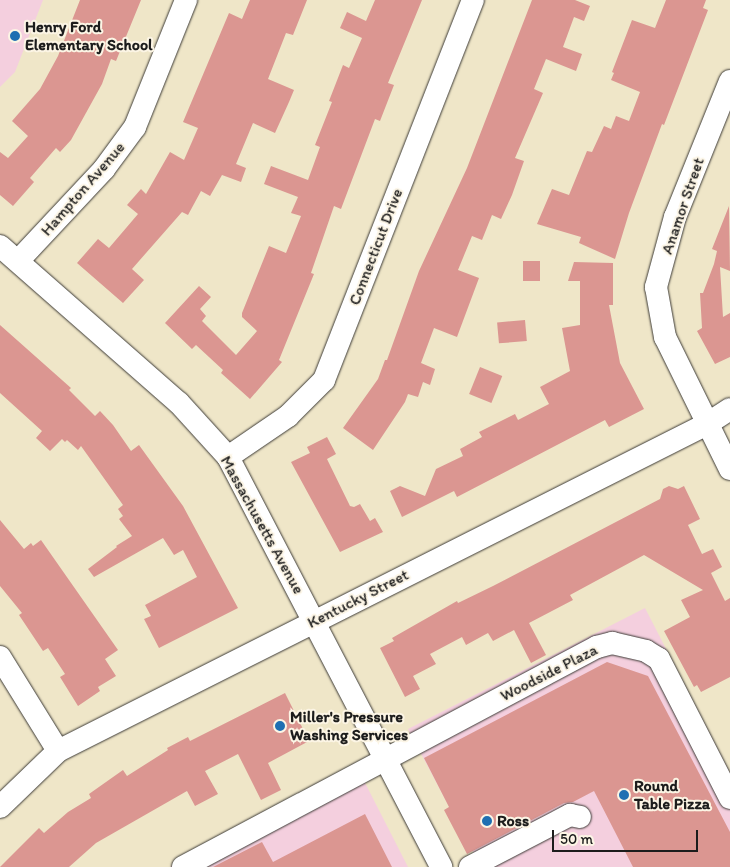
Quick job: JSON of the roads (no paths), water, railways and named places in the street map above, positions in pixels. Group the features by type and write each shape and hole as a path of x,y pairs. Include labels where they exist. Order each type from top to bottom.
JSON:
{"street":[{"name":"Hampton Avenue","path":"18,262 104,169 135,127 186,0"},
{"name":"Connecticut Drive","path":"228,457 288,416 324,380 473,0"},
{"name":"Anamor Street","path":"730,81 675,216 656,287 665,337 730,469"},
{"name":"Massachusetts Avenue","path":"0,246 179,403 228,457 441,867"},
{"name":"Kentucky Street","path":"0,807 58,751 707,424 730,409"},
{"name":"Woodside Plaza","path":"183,867 597,647 612,643 646,651 659,658 730,798"},
{"path":"0,657 58,751"},
{"path":"470,867 570,815 580,817"}],"place":[{"name":"Henry Ford Elementary School","path":"15,36"},
{"name":"Miller's Pressure Washing Services","path":"280,726"},
{"name":"Round Table Pizza","path":"624,795"},
{"name":"Ross","path":"487,821"}]}
